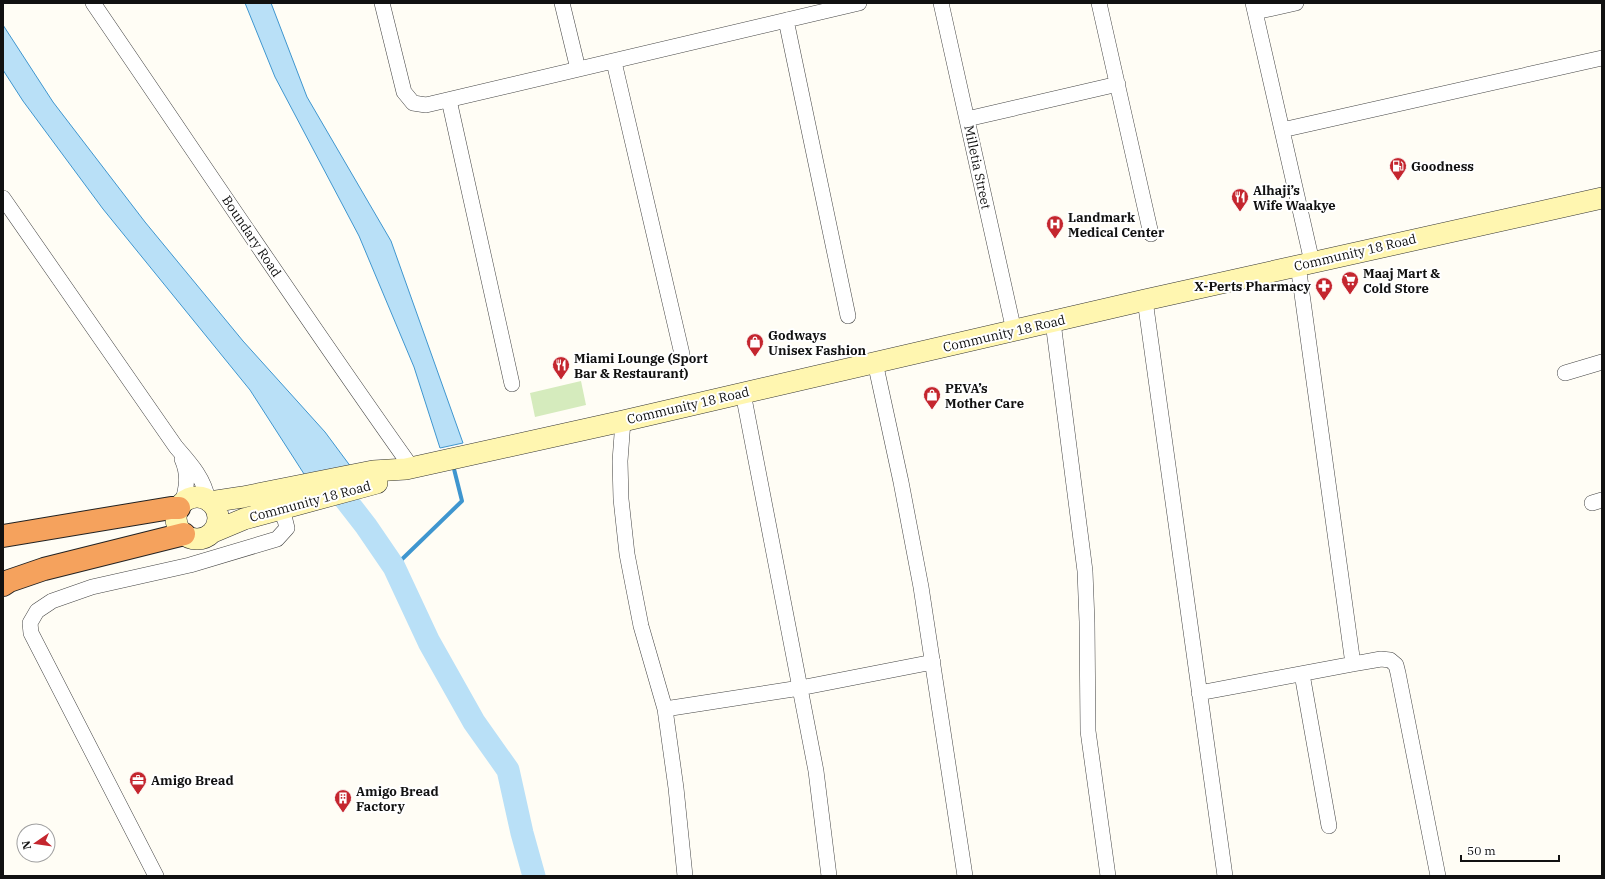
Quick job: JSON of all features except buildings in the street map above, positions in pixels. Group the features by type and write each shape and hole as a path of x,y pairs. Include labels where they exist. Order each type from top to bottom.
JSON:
{"highway":[{"path":"3,536 180,506"},
{"path":"3,585 9,581 44,569 184,534"}],"main road":[{"name":"Community 18 Road","path":"213,532 286,500 409,468 623,421 1305,263 1602,198"},
{"path":"198,497 209,501 215,508 217,514 216,526 213,532 202,538 196,539 184,534 177,524 177,513 180,506 191,498 198,497"},
{"name":"Community 18 Road","path":"209,501 243,497 286,500"}],"street":[{"name":"Boundary Road","path":"93,3 409,468"},
{"path":"382,3 402,84 408,98 413,103 420,105 449,100 578,69 614,62 859,3"},
{"path":"562,3 578,69"},
{"name":"Milletia Street","path":"940,3 1014,331"},
{"path":"1099,3 1151,234"},
{"path":"1296,3 1254,8 1282,130 1305,263 1353,664"},
{"path":"786,20 848,316"},
{"path":"1282,130 1602,58"},
{"path":"614,62 682,354"},
{"path":"967,119 1118,84"},
{"path":"449,100 512,384"},
{"path":"3,198 176,447 202,479 209,501"},
{"path":"1145,300 1224,876"},
{"path":"1053,322 1085,571 1088,731 1108,876"},
{"path":"875,362 912,535 933,662 965,876"},
{"path":"1565,373 1602,362"},
{"path":"743,393 816,771 830,876"},
{"path":"623,421 620,461 622,513 627,554 640,626 665,709 676,788 685,876"},
{"path":"176,447 187,474 186,490 180,506"},
{"path":"156,876 31,633 30,623 37,611 52,601 92,587 190,565 277,539 288,528 285,520 286,500"},
{"path":"1199,693 1381,659 1390,660 1396,665 1438,876"},
{"path":"665,709 800,688 933,662"},
{"path":"1302,674 1329,826"}],"green space":[{"path":"581,381 586,405 535,417 530,393"}],"water":[{"path":"245,3 271,3 307,97 391,241 463,443 440,448 414,367 359,236 275,77"},
{"path":"3,25 53,102 145,222 243,341 325,432 351,467 306,477 250,390 103,209 23,101 3,70"}],"waterway":[{"path":"394,567 462,501 453,465"},
{"path":"328,477 366,526 394,567 429,642 474,722 508,770 522,833 534,876"}],"place":[{"name":"Goodness","path":"1398,181"},
{"name":"Alhaji’s Wife Waakye","path":"1240,212"},
{"name":"Landmark Medical Center","path":"1055,239"},
{"name":"Maaj Mart & Cold Store","path":"1350,295"},
{"name":"X-Perts Pharmacy","path":"1324,301"},
{"name":"Godways Unisex Fashion","path":"755,357"},
{"name":"Miami Lounge (Sport Bar & Restaurant)","path":"561,380"},
{"name":"PEVA’s Mother Care","path":"932,410"},
{"name":"Amigo Bread","path":"138,795"},
{"name":"Amigo Bread Factory","path":"343,813"}]}
